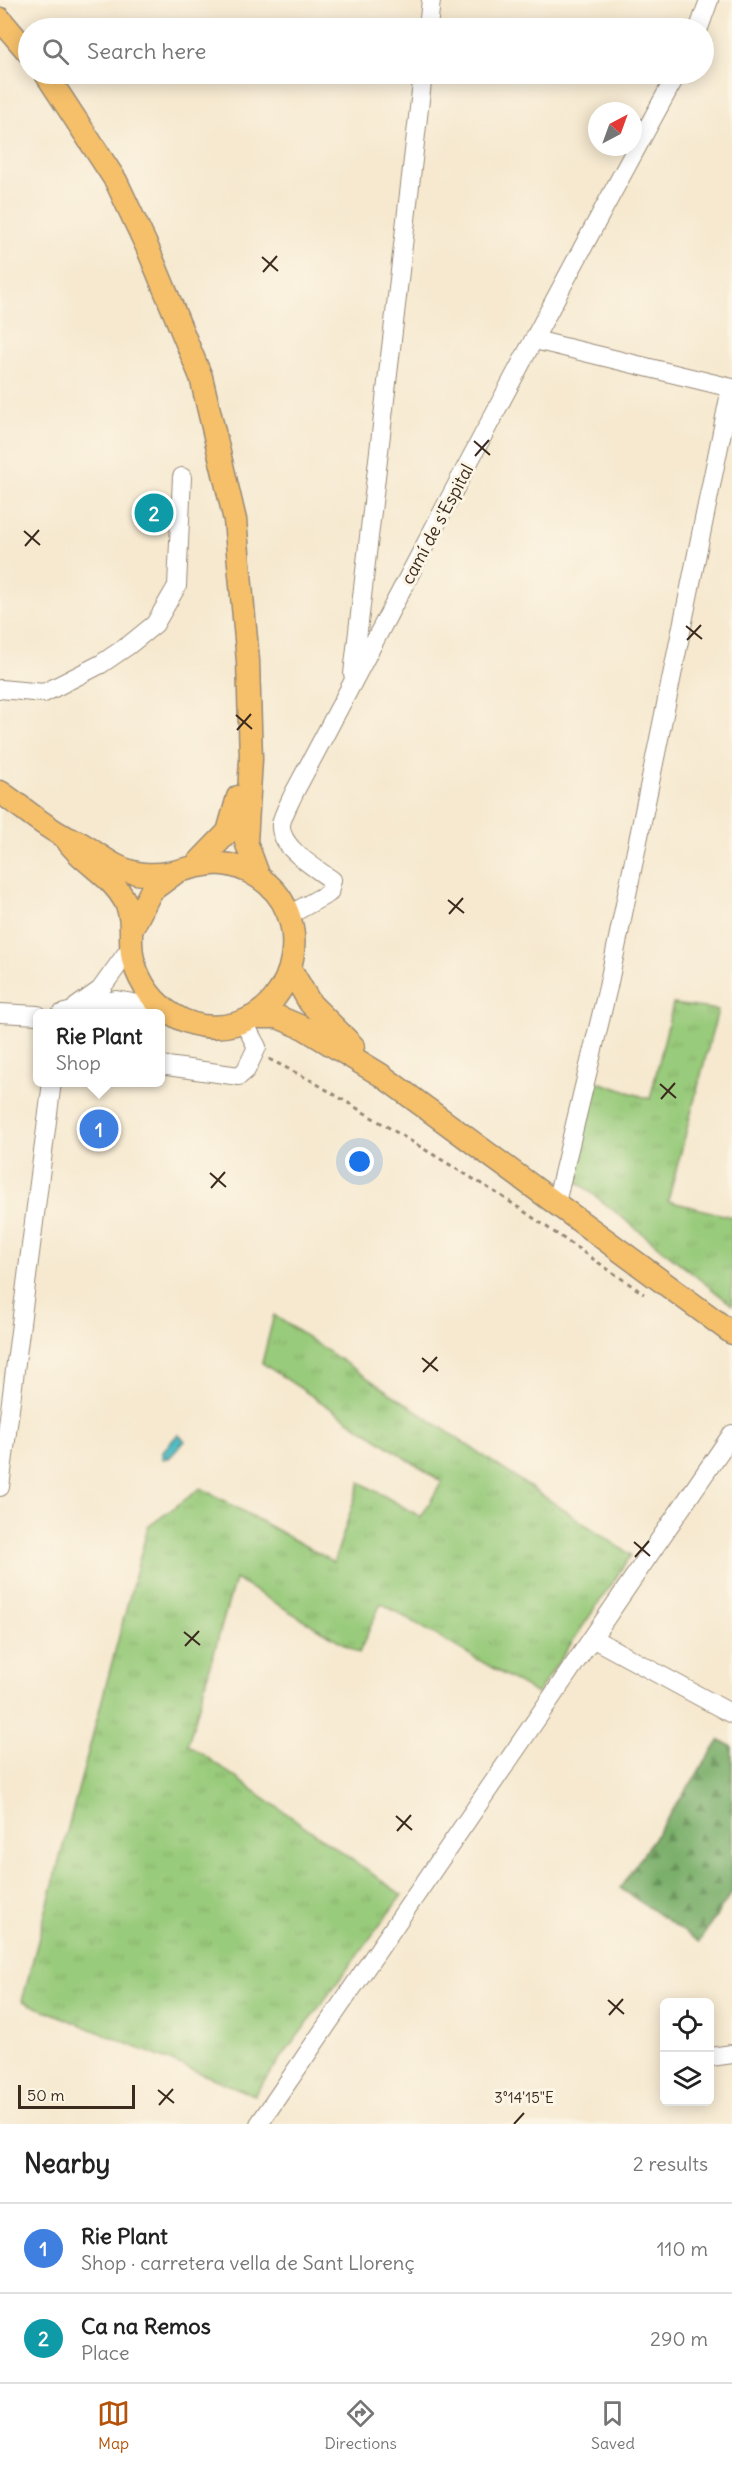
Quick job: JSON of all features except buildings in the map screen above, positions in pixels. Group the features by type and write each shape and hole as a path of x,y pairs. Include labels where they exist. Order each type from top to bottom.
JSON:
{"main road":[{"path":"0,19 18,40"},
{"path":"53,84 116,181 148,249 201,378 235,520 248,661 251,759 246,842 259,877"},
{"path":"132,937 151,891 219,845 232,822 243,758 249,743"},
{"path":"0,792 64,836 78,841 118,868 144,874 188,867 235,866 259,877 279,897 289,915 294,954 291,970 276,997 247,1019"},
{"path":"64,836 71,848 109,878 124,900 132,937 133,963 146,991 162,1008"},
{"path":"291,970 317,1012 381,1075"},
{"path":"165,1010 174,1016 204,1026 278,1017 304,1028 381,1075 732,1334"}],"street":[{"path":"429,18 431,0"},
{"path":"703,18 709,0"},
{"path":"352,684 422,84"},
{"name":"camí de s'Espital","path":"289,915 329,893 332,880 293,849 284,837 281,824 294,792 535,340 607,198 671,84"},
{"path":"535,340 732,388 608,987 556,1203"},
{"path":"0,689 44,693 101,664 155,624 177,586 182,477"},
{"path":"73,1009 100,990 132,937"},
{"path":"82,1009 116,1000 162,1008"},
{"path":"0,1013 33,1015"},
{"path":"165,1066 239,1076 246,1070 256,1047 247,1019"},
{"path":"0,1487 51,1087"},
{"path":"259,2124 732,1434"},
{"path":"592,1638 732,1714"},
{"path":"714,2057 732,2054"}],"path":[{"path":"254,1052 312,1081 503,1197 646,1295"}],"green space":[{"path":"673,1004 718,1010 668,1201 732,1217 732,1305 574,1179 595,1081 650,1099"},
{"path":"274,1315 631,1555 537,1694 381,1603 359,1653 235,1579 188,1744 402,1895 254,2095 22,2001 148,1527 201,1488 334,1562 360,1482 421,1517 442,1482 262,1363"},
{"path":"720,1740 732,1747 732,1892 699,1942 620,1888"}],"water":[{"path":"178,1434 185,1441 169,1458 162,1459 162,1452"}],"place":[{"name":"Ca na Remos","path":"154,513"},
{"name":"Rie Plant","path":"99,1129"}]}
